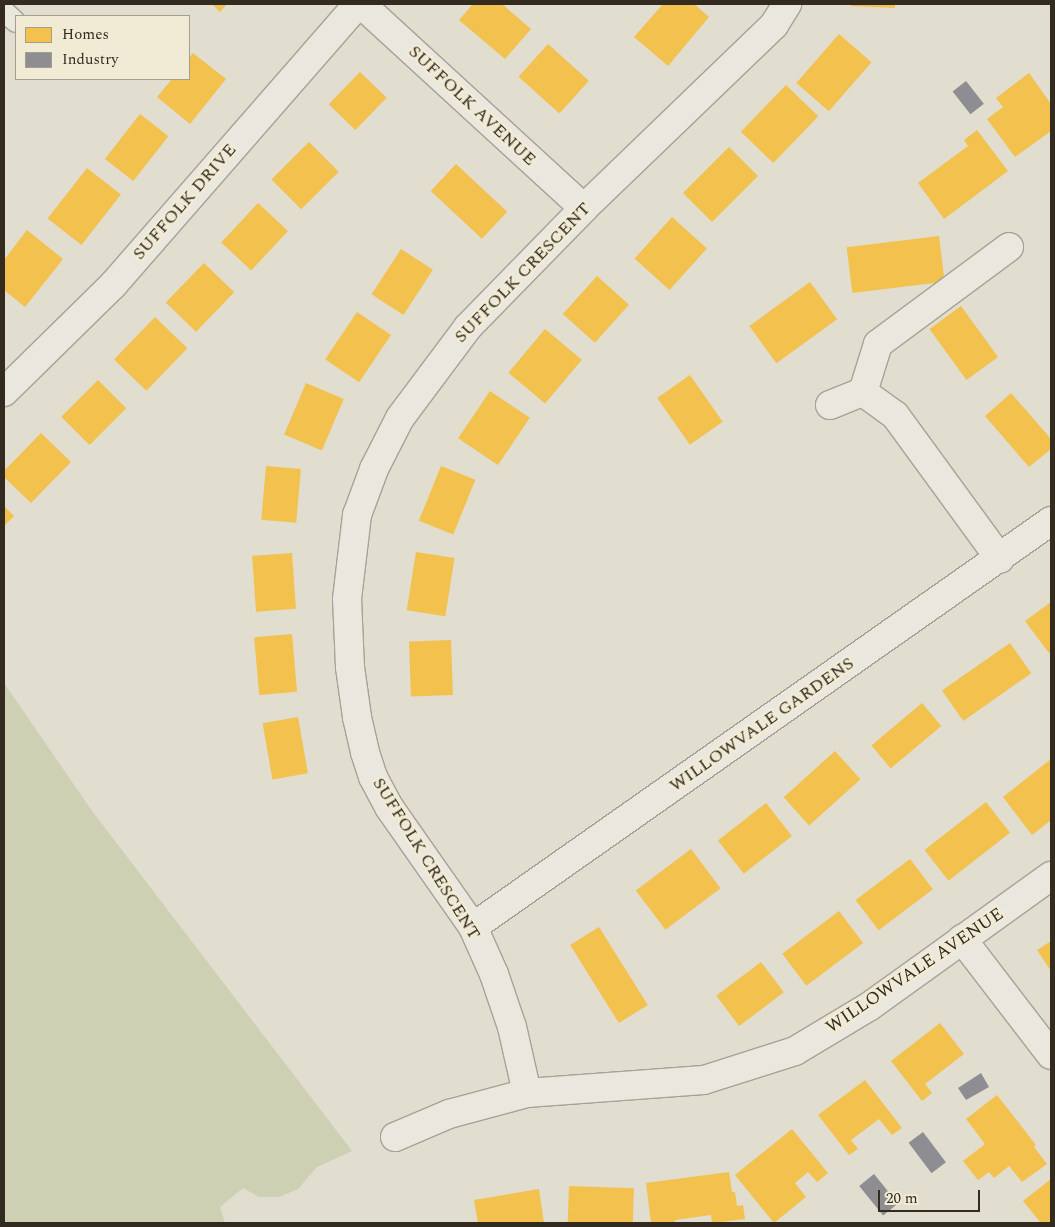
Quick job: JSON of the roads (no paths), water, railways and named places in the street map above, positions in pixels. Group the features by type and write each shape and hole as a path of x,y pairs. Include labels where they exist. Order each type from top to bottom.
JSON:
{"street":[{"name":"SUFFOLK AVENUE","path":"360,4 584,208"},
{"name":"SUFFOLK DRIVE","path":"4,392 113,285 360,4"},
{"name":"SUFFOLK CRESCENT","path":"527,1093 512,1027 494,974 473,927 389,807 373,777 357,717 350,667 347,600 351,553 357,515 374,469 400,418 468,326 584,208 774,25 787,4"},
{"path":"863,392 878,344 1009,247"},
{"path":"830,405 863,392"},
{"path":"863,392 895,415 1000,559"},
{"name":"WILLOWVALE GARDENS","path":"473,927 1000,559 1051,521"},
{"name":"WILLOWVALE AVENUE","path":"395,1137 448,1114 527,1093 704,1080 795,1051 870,1006 1051,876"},
{"path":"962,939 1051,1055"}],"lane":[{"path":"4,11 15,21"}]}
